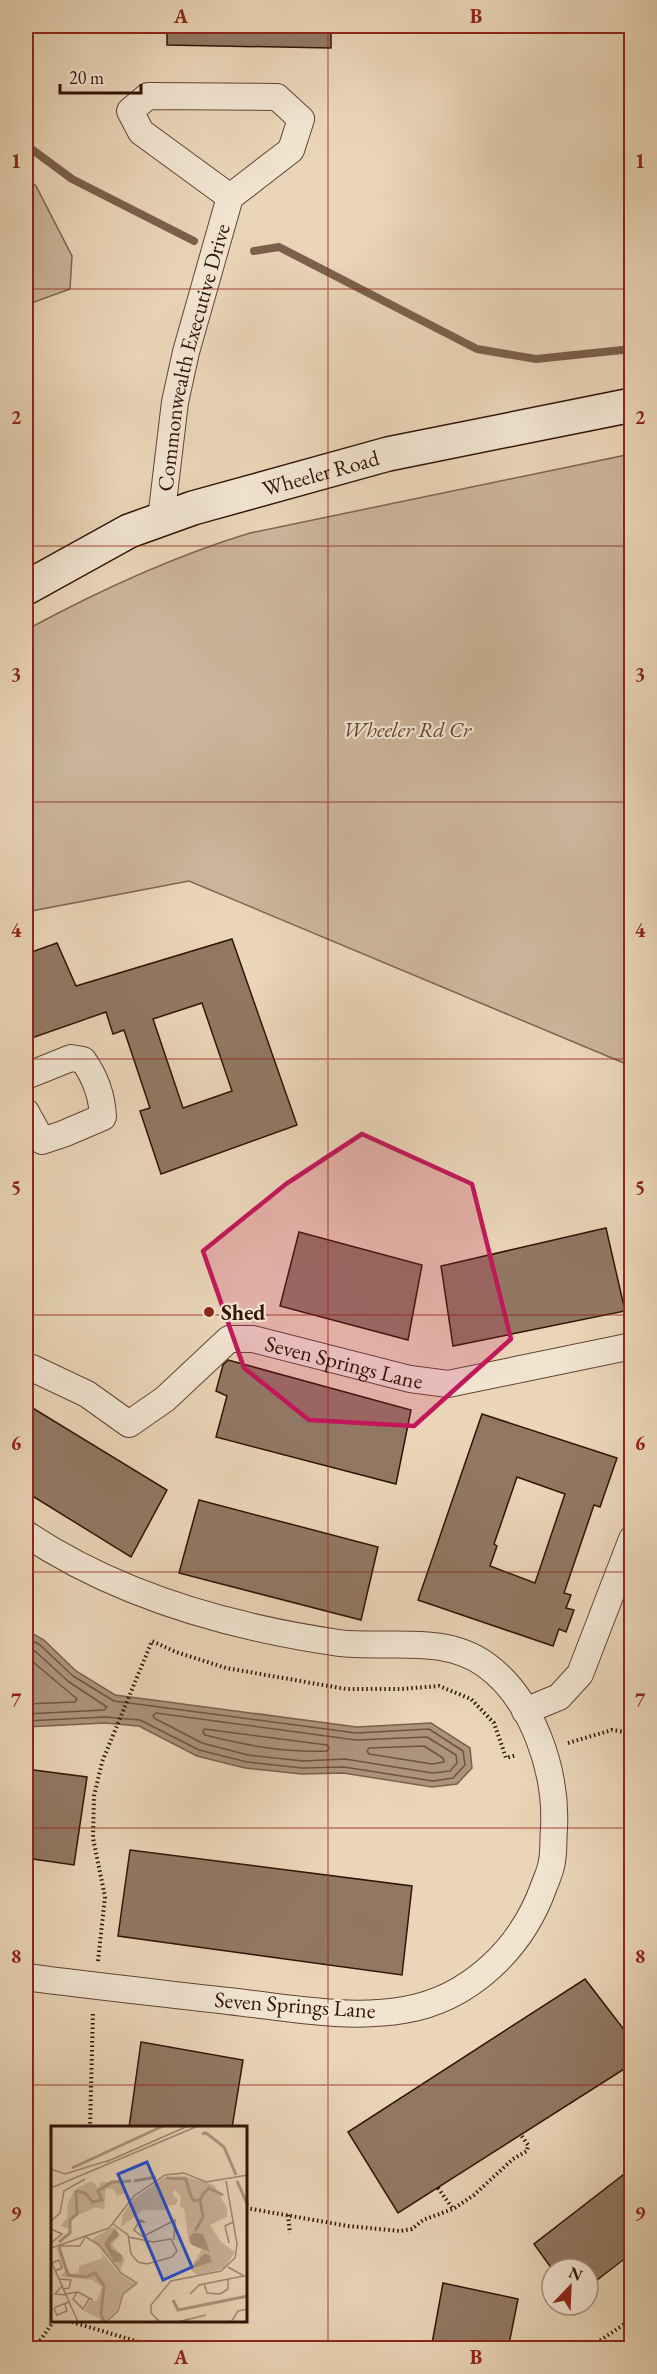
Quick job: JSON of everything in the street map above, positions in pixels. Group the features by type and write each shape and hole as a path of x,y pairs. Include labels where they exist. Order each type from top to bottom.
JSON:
{"main road":[{"name":"Wheeler Road","path":"26,588 129,531 193,508 388,454 632,405"}],"street":[{"path":"148,96 277,97 301,119 291,150 230,197 141,132 130,111 148,96"},
{"name":"Commonwealth Executive Drive","path":"161,519 175,402 186,352 230,197"},
{"path":"26,1076 70,1058 83,1060 94,1074 102,1099 103,1117 42,1141 26,1112"},
{"name":"Seven Springs Lane","path":"26,1369 32,1368 77,1389 129,1424 165,1399 229,1339 253,1339 410,1379 448,1384 632,1346"},
{"name":"Seven Springs Lane","path":"26,1534 49,1550 105,1580 200,1614 254,1628 342,1643 425,1645 452,1649 484,1663 504,1681 525,1711 544,1750 550,1779 554,1821 552,1863 536,1910 510,1949 483,1975 452,1996 405,2010 367,2013 317,2011 26,1977"},
{"path":"525,1711 559,1696 580,1674 632,1539"}],"path":[{"path":"90,2126 95,1986 105,1897 93,1838 94,1796 102,1762 152,1641 226,1668 334,1688 401,1689 439,1686 471,1699 494,1723 506,1758 544,1750 612,1730 632,1733"},
{"path":"248,2208 348,2226 400,2231 412,2229 423,2220 453,2209 474,2195 513,2159 527,2151 528,2145 521,2135"},
{"path":"438,2188 453,2209"},
{"path":"288,2215 290,2233"},
{"path":"589,2349 632,2319"},
{"path":"35,2349 52,2323"},
{"path":"75,2323 159,2349"}],"highlighted area":[{"path":"362,1134 472,1184 511,1339 414,1426 309,1420 244,1368 203,1251 286,1184"}],"green space":[{"path":"26,177 36,186 72,256 70,289 26,305"},
{"name":"Wheeler Rd Cr","path":"631,454 631,1066 189,881 26,912 26,630 135,576 250,533"}],"water":[{"path":"26,1630 44,1640 76,1671 115,1695 357,1727 431,1723 470,1748 472,1768 457,1784 432,1787 343,1773 302,1774 245,1768 197,1756 139,1726 105,1723 26,1727"}],"building":[{"path":"167,26 331,26 331,48 167,45"},
{"path":"232,939 297,1125 161,1174 140,1111 150,1108 124,1030 113,1034 106,1012 26,1040 26,954 57,943 76,986","holes":["202,1003 232,1091 183,1108 153,1019"]},
{"path":"606,1228 625,1311 453,1346 441,1266"},
{"path":"299,1232 422,1265 408,1340 280,1306"},
{"path":"228,1360 411,1410 396,1484 216,1437 227,1396 216,1391 223,1365"},
{"path":"26,1404 167,1490 131,1557 26,1492"},
{"path":"482,1414 617,1458 600,1507 594,1505 564,1593 571,1595 566,1608 574,1610 566,1632 559,1629 553,1646 418,1600","holes":["517,1477 565,1494 535,1583 490,1566 497,1546 494,1544"]},
{"path":"199,1500 378,1547 361,1620 179,1573"},
{"path":"26,1769 87,1777 74,1865 26,1858"},
{"path":"130,1850 412,1886 402,1975 118,1936"},
{"path":"585,1979 632,2040 632,2064 398,2213 348,2132"},
{"path":"141,2042 243,2060 232,2126 129,2126"},
{"path":"632,2168 632,2253 600,2278 600,2257 543,2257 534,2244"},
{"path":"443,2283 518,2299 508,2349 431,2349"}],"waterway":[{"path":"26,145 72,179 194,241"},
{"path":"254,251 279,247 477,349 536,359 632,349"}],"place":[{"name":"Shed","path":"209,1312"}]}
